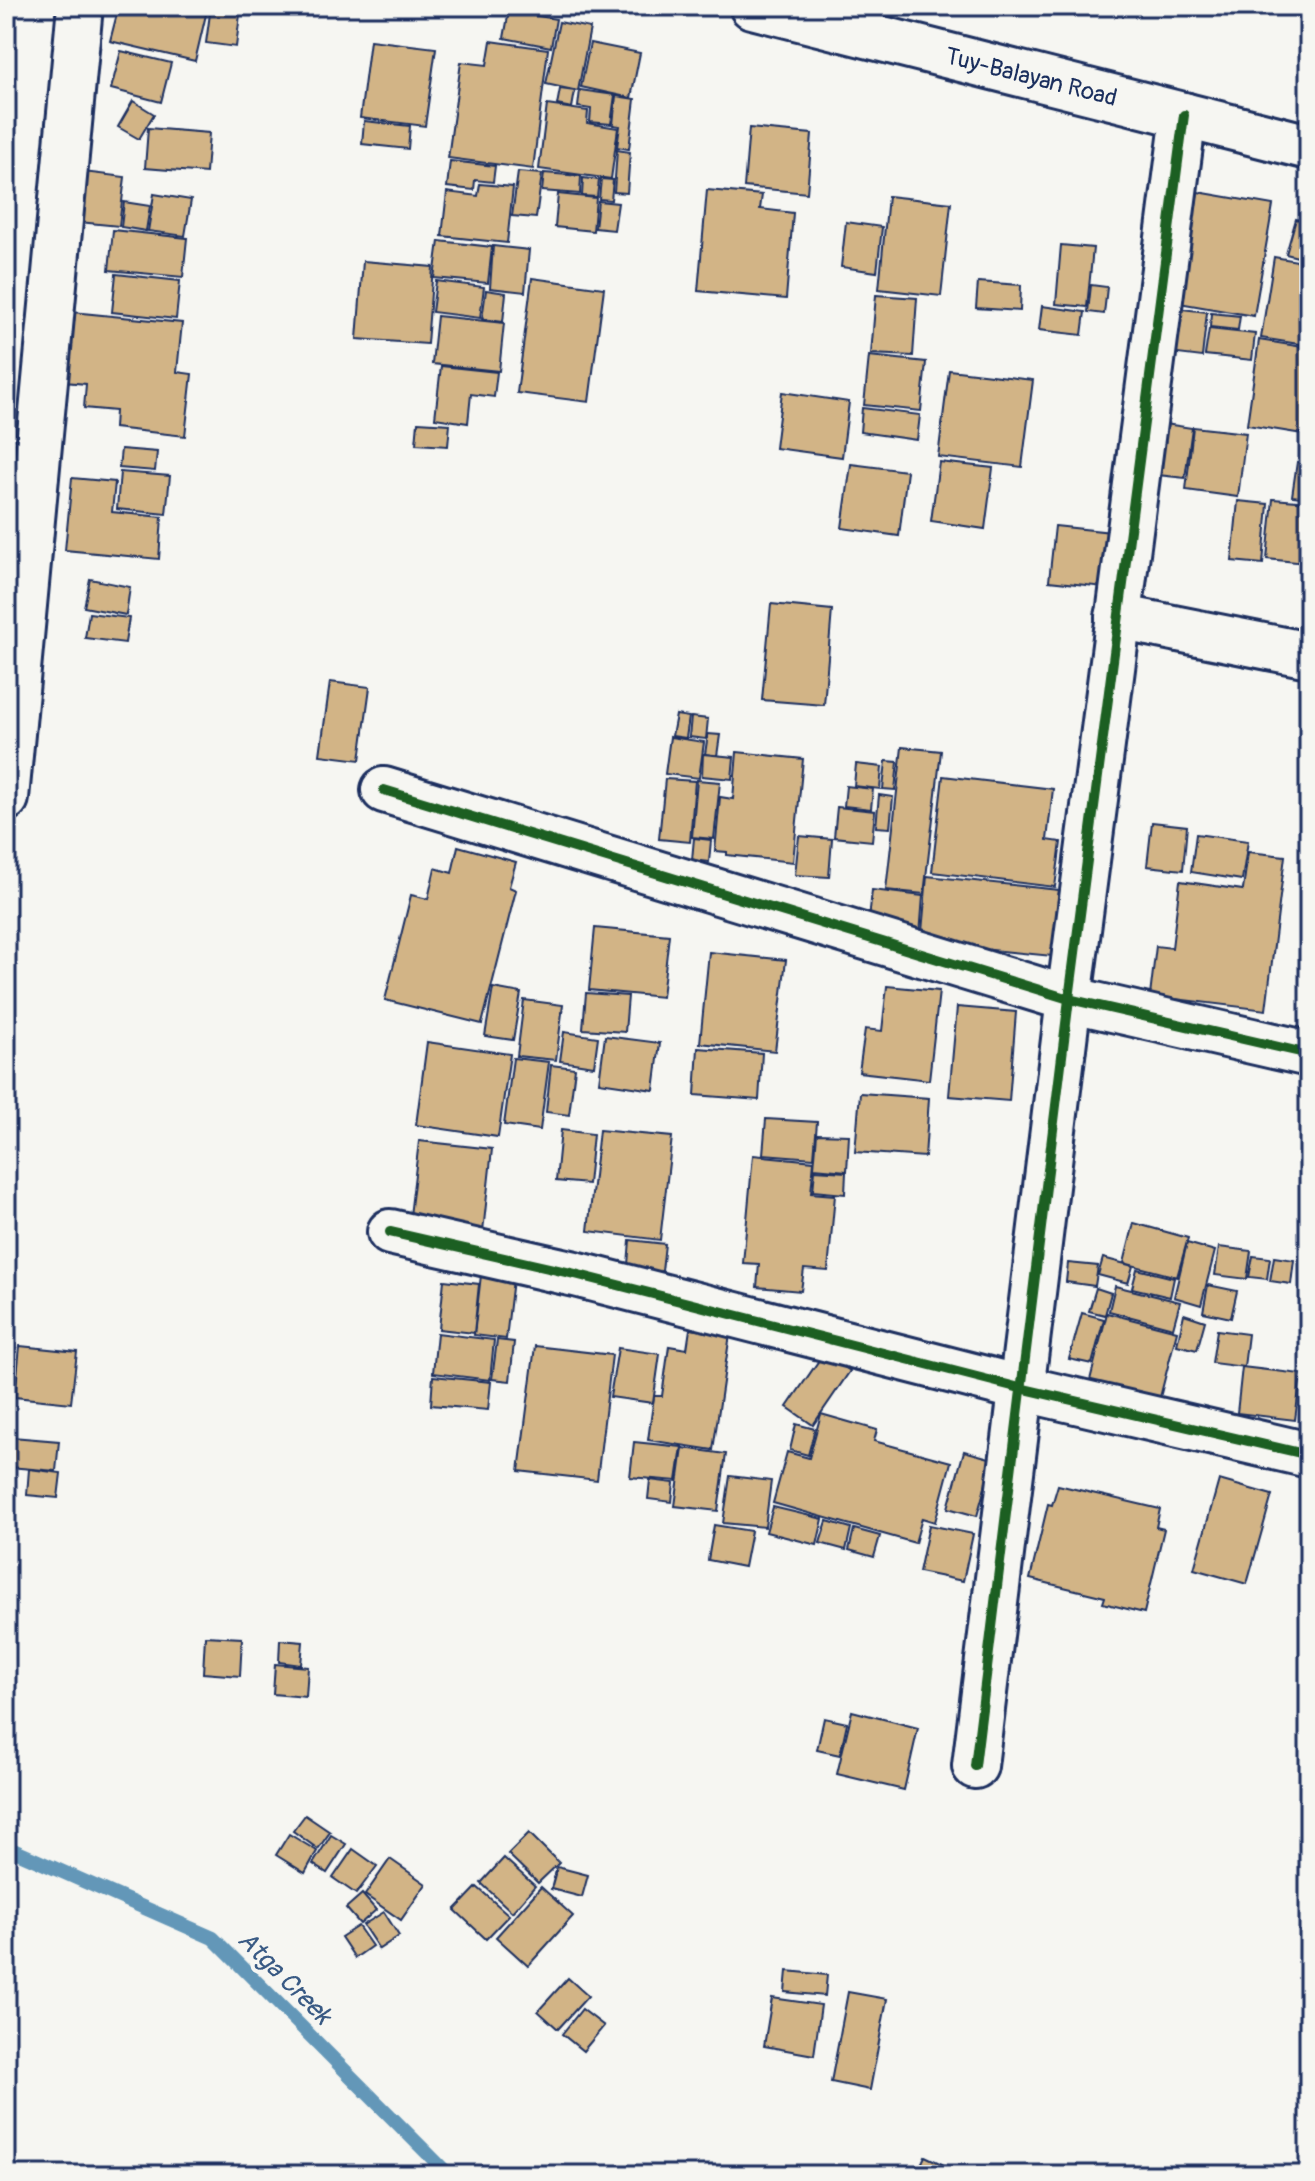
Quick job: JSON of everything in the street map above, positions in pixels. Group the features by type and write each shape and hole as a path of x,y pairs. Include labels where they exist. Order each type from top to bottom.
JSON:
{"street":[{"path":"6,798 80,6"},
{"name":"Tuy-Balayan Road","path":"752,6 1309,147"},
{"path":"975,1766 1069,999 1184,115"},
{"path":"1118,617 1309,655"},
{"path":"384,790 1069,999 1309,1054"},
{"path":"390,1232 575,1274 1020,1388 1309,1455"}],"building":[{"path":"119,6 208,6 195,61 110,41"},
{"path":"211,6 241,6 236,47 206,43"},
{"path":"509,11 556,19 551,47 504,38"},
{"path":"559,22 590,28 578,91 546,84"},
{"path":"370,40 436,48 425,126 360,118"},
{"path":"491,41 548,49 533,169 448,158 461,62 487,65"},
{"path":"590,43 640,53 631,98 581,87"},
{"path":"121,51 171,63 161,102 111,89"},
{"path":"560,89 575,91 572,108 557,105"},
{"path":"580,90 615,95 611,124 590,122 591,109 578,107"},
{"path":"616,96 635,99 629,149 617,147 620,126 613,125"},
{"path":"133,101 154,114 139,139 118,127"},
{"path":"547,105 588,111 587,123 618,128 611,179 539,169"},
{"path":"364,121 410,126 408,149 362,144"},
{"path":"148,128 209,133 206,173 145,168"},
{"path":"749,128 812,134 807,193 744,187"},
{"path":"617,150 630,152 627,193 614,192"},
{"path":"450,161 495,166 493,182 475,180 474,190 447,187"},
{"path":"75,171 125,177 119,226 69,221"},
{"path":"518,172 542,174 536,218 512,216"},
{"path":"544,173 581,176 580,194 542,191"},
{"path":"583,178 599,180 597,197 582,196"},
{"path":"601,179 613,180 611,200 599,199"},
{"path":"480,184 513,187 507,243 442,236 447,192 478,196"},
{"path":"707,190 762,195 760,209 793,213 786,299 698,291"},
{"path":"1198,192 1273,205 1254,316 1179,303"},
{"path":"154,194 191,200 185,236 148,231"},
{"path":"558,194 596,198 593,231 555,227"},
{"path":"888,196 951,203 941,296 879,289"},
{"path":"598,201 618,203 614,230 595,228"},
{"path":"124,202 150,206 146,231 121,227"},
{"path":"1296,219 1309,222 1309,260 1286,254"},
{"path":"846,222 882,227 877,272 841,267"},
{"path":"113,230 187,238 183,277 109,270"},
{"path":"439,241 492,247 488,283 434,278"},
{"path":"1061,245 1093,248 1087,307 1056,304"},
{"path":"493,246 529,250 525,292 490,288"},
{"path":"1274,257 1309,263 1309,317 1305,345 1261,338"},
{"path":"363,261 433,267 427,344 357,339"},
{"path":"116,274 180,281 176,319 112,312"},
{"path":"532,278 604,288 589,402 517,393"},
{"path":"436,281 484,287 480,318 432,312"},
{"path":"978,282 1021,285 1020,311 976,308"},
{"path":"1091,285 1107,287 1104,314 1088,312"},
{"path":"486,290 506,293 503,322 482,319"},
{"path":"876,295 917,298 913,356 871,354"},
{"path":"1042,306 1085,312 1082,335 1039,330"},
{"path":"1174,308 1207,312 1202,357 1169,353"},
{"path":"72,312 182,323 177,372 192,374 185,436 114,428 115,411 84,408 86,384 65,382"},
{"path":"1211,313 1240,316 1238,330 1210,327"},
{"path":"437,316 504,323 499,371 432,364"},
{"path":"1209,329 1255,334 1252,360 1205,355"},
{"path":"1259,340 1309,348 1309,435 1247,425"},
{"path":"869,356 926,362 921,411 864,405"},
{"path":"441,366 497,372 494,397 471,394 468,423 435,418"},
{"path":"949,370 1033,380 1022,467 938,457"},
{"path":"782,392 849,402 842,457 775,448"},
{"path":"862,408 920,415 917,440 860,432"},
{"path":"418,422 450,424 448,446 416,444"},
{"path":"1165,424 1192,428 1185,478 1158,475"},
{"path":"1193,427 1246,433 1238,497 1186,490"},
{"path":"121,449 157,452 155,471 119,468"},
{"path":"939,462 993,468 985,529 931,521"},
{"path":"1297,462 1309,464 1309,498 1292,496"},
{"path":"851,464 907,471 899,536 842,528"},
{"path":"120,472 170,476 166,514 117,509"},
{"path":"72,478 115,482 112,512 162,517 159,559 65,550"},
{"path":"1273,499 1309,502 1306,563 1267,559"},
{"path":"1238,501 1268,504 1263,564 1232,561"},
{"path":"1055,526 1111,532 1104,587 1049,581"},
{"path":"90,579 130,587 126,615 84,607"},
{"path":"771,604 832,610 824,705 762,700"},
{"path":"89,613 129,618 125,643 85,638"},
{"path":"330,682 370,687 360,760 320,755"},
{"path":"676,715 689,717 686,738 672,736"},
{"path":"691,717 708,719 706,739 689,737"},
{"path":"708,734 720,735 717,756 705,754"},
{"path":"670,737 704,742 699,778 665,774"},
{"path":"902,747 941,751 924,894 886,890"},
{"path":"737,752 803,759 793,862 715,851 720,797 733,799"},
{"path":"703,754 734,757 732,779 702,776"},
{"path":"886,761 898,762 895,790 883,789"},
{"path":"856,764 882,767 880,789 854,786"},
{"path":"943,776 1053,789 1047,840 1061,842 1055,887 932,872"},
{"path":"665,779 695,781 690,842 659,839"},
{"path":"697,780 720,782 714,839 692,837"},
{"path":"846,786 873,789 871,809 844,806"},
{"path":"879,795 893,797 890,828 876,827"},
{"path":"837,807 875,811 872,841 834,837"},
{"path":"1152,822 1187,826 1183,870 1147,866"},
{"path":"1196,834 1248,841 1242,880 1191,872"},
{"path":"799,836 832,839 829,877 795,875"},
{"path":"694,838 711,840 709,862 692,860"},
{"path":"458,846 516,862 509,887 516,890 482,1024 385,1000 411,895 428,899 435,868 452,873"},
{"path":"1248,852 1285,856 1266,1010 1150,996 1156,946 1172,948 1180,881 1243,890"},
{"path":"927,876 1059,890 1052,956 921,943"},
{"path":"872,890 923,896 920,935 868,930"},
{"path":"595,928 669,935 662,997 589,990"},
{"path":"709,952 786,960 775,1051 700,1043"},
{"path":"887,986 939,991 929,1080 859,1072 865,1029 882,1031"},
{"path":"493,988 521,993 513,1040 485,1036"},
{"path":"586,993 628,996 625,1032 583,1029"},
{"path":"524,1000 563,1005 556,1060 517,1056"},
{"path":"957,1007 1016,1012 1009,1101 949,1096"},
{"path":"564,1032 598,1037 594,1066 560,1061"},
{"path":"605,1036 660,1043 654,1090 599,1082"},
{"path":"427,1042 510,1054 498,1137 416,1125"},
{"path":"698,1048 762,1053 759,1100 695,1095"},
{"path":"513,1058 549,1062 540,1130 504,1125"},
{"path":"551,1065 575,1068 569,1115 546,1112"},
{"path":"860,1093 929,1098 925,1157 855,1152"},
{"path":"766,1119 817,1122 814,1158 763,1154"},
{"path":"561,1130 593,1134 588,1184 556,1181"},
{"path":"599,1130 672,1137 660,1240 588,1231"},
{"path":"817,1134 849,1135 847,1171 814,1168"},
{"path":"419,1141 492,1149 483,1232 409,1224"},
{"path":"753,1155 814,1161 811,1193 835,1195 828,1271 804,1269 801,1291 757,1287 759,1264 743,1263"},
{"path":"815,1170 846,1172 845,1194 813,1191"},
{"path":"1134,1223 1188,1238 1177,1277 1124,1263"},
{"path":"630,1240 665,1244 661,1280 627,1277"},
{"path":"1187,1243 1215,1251 1201,1305 1174,1297"},
{"path":"1219,1247 1251,1251 1247,1279 1215,1275"},
{"path":"1253,1256 1270,1258 1267,1279 1249,1277"},
{"path":"1274,1257 1294,1260 1291,1284 1270,1281"},
{"path":"1103,1258 1133,1266 1128,1283 1098,1275"},
{"path":"1068,1263 1098,1266 1095,1286 1066,1282"},
{"path":"1137,1269 1174,1278 1170,1297 1132,1288"},
{"path":"481,1275 513,1279 506,1339 474,1335"},
{"path":"444,1280 479,1284 474,1333 439,1329"},
{"path":"1208,1285 1237,1291 1231,1318 1203,1312"},
{"path":"1115,1286 1180,1302 1173,1328 1109,1311"},
{"path":"1096,1288 1111,1293 1105,1315 1089,1311"},
{"path":"1082,1313 1104,1319 1092,1364 1069,1359"},
{"path":"1107,1313 1177,1331 1156,1413 1086,1396"},
{"path":"1184,1314 1205,1321 1197,1350 1177,1345"},
{"path":"690,1329 730,1334 713,1450 648,1440 654,1396 662,1396 669,1346 687,1349"},
{"path":"1217,1330 1248,1334 1244,1367 1212,1363"},
{"path":"437,1333 494,1340 490,1380 433,1373"},
{"path":"497,1340 514,1342 510,1381 492,1379"},
{"path":"20,1346 77,1352 71,1403 15,1397"},
{"path":"535,1346 612,1355 597,1480 519,1471"},
{"path":"618,1348 660,1354 653,1403 610,1397"},
{"path":"824,1353 850,1371 813,1425 787,1407"},
{"path":"1242,1367 1301,1374 1295,1420 1237,1413"},
{"path":"433,1376 491,1382 488,1410 431,1405"},
{"path":"821,1414 877,1430 874,1441 951,1462 935,1522 922,1518 915,1543 773,1503 787,1452 809,1458"},
{"path":"796,1424 815,1429 808,1455 790,1450"},
{"path":"12,1437 59,1441 56,1471 9,1467"},
{"path":"634,1442 682,1447 677,1481 630,1477"},
{"path":"683,1448 726,1454 718,1511 675,1506"},
{"path":"964,1451 993,1459 977,1516 948,1508"},
{"path":"29,1469 61,1473 58,1498 27,1495"},
{"path":"730,1476 771,1481 765,1527 723,1523"},
{"path":"650,1480 674,1483 672,1502 648,1499"},
{"path":"1219,1480 1272,1495 1247,1584 1194,1569"},
{"path":"1058,1485 1160,1509 1156,1527 1164,1529 1144,1613 1103,1603 1105,1597 1030,1579 1048,1504 1052,1505"},
{"path":"773,1507 823,1519 817,1545 766,1532"},
{"path":"827,1521 851,1528 846,1550 820,1543"},
{"path":"714,1525 751,1531 744,1567 708,1560"},
{"path":"929,1525 973,1534 963,1581 919,1572"},
{"path":"854,1529 880,1536 874,1557 849,1550"},
{"path":"205,1636 242,1638 240,1676 203,1673"},
{"path":"280,1640 303,1642 301,1665 279,1662"},
{"path":"275,1664 308,1667 306,1697 273,1694"},
{"path":"852,1711 918,1728 904,1790 837,1774"},
{"path":"824,1718 847,1723 840,1755 817,1750"},
{"path":"305,1815 330,1832 318,1849 293,1831"},
{"path":"529,1833 559,1863 538,1883 508,1854"},
{"path":"289,1834 317,1851 305,1873 276,1855"},
{"path":"331,1835 346,1844 327,1873 313,1864"},
{"path":"353,1849 377,1866 356,1894 333,1878"},
{"path":"504,1858 535,1886 512,1912 481,1883"},
{"path":"390,1859 426,1884 401,1920 365,1895"},
{"path":"557,1867 588,1875 582,1897 551,1889"},
{"path":"477,1887 509,1915 486,1939 455,1910"},
{"path":"541,1887 573,1916 528,1966 496,1937"},
{"path":"362,1894 376,1910 360,1924 346,1908"},
{"path":"384,1912 399,1936 379,1949 363,1925"},
{"path":"358,1926 372,1946 355,1958 341,1937"},
{"path":"787,1971 827,1975 825,1996 785,1992"},
{"path":"568,1978 588,1996 558,2029 538,2011"},
{"path":"848,1992 887,1999 870,2090 831,2082"},
{"path":"772,1998 821,2005 814,2055 764,2046"},
{"path":"582,2009 604,2026 583,2051 562,2034"},
{"path":"925,2156 965,2175 916,2175"}],"waterway":[{"name":"Atga Creek","path":"6,1847 213,1938 449,2175"}],"cycle path":[{"path":"975,1766 1069,999 1184,115"},
{"path":"384,790 1069,999 1309,1054"},
{"path":"390,1232 575,1274 1020,1388 1309,1455"}]}
